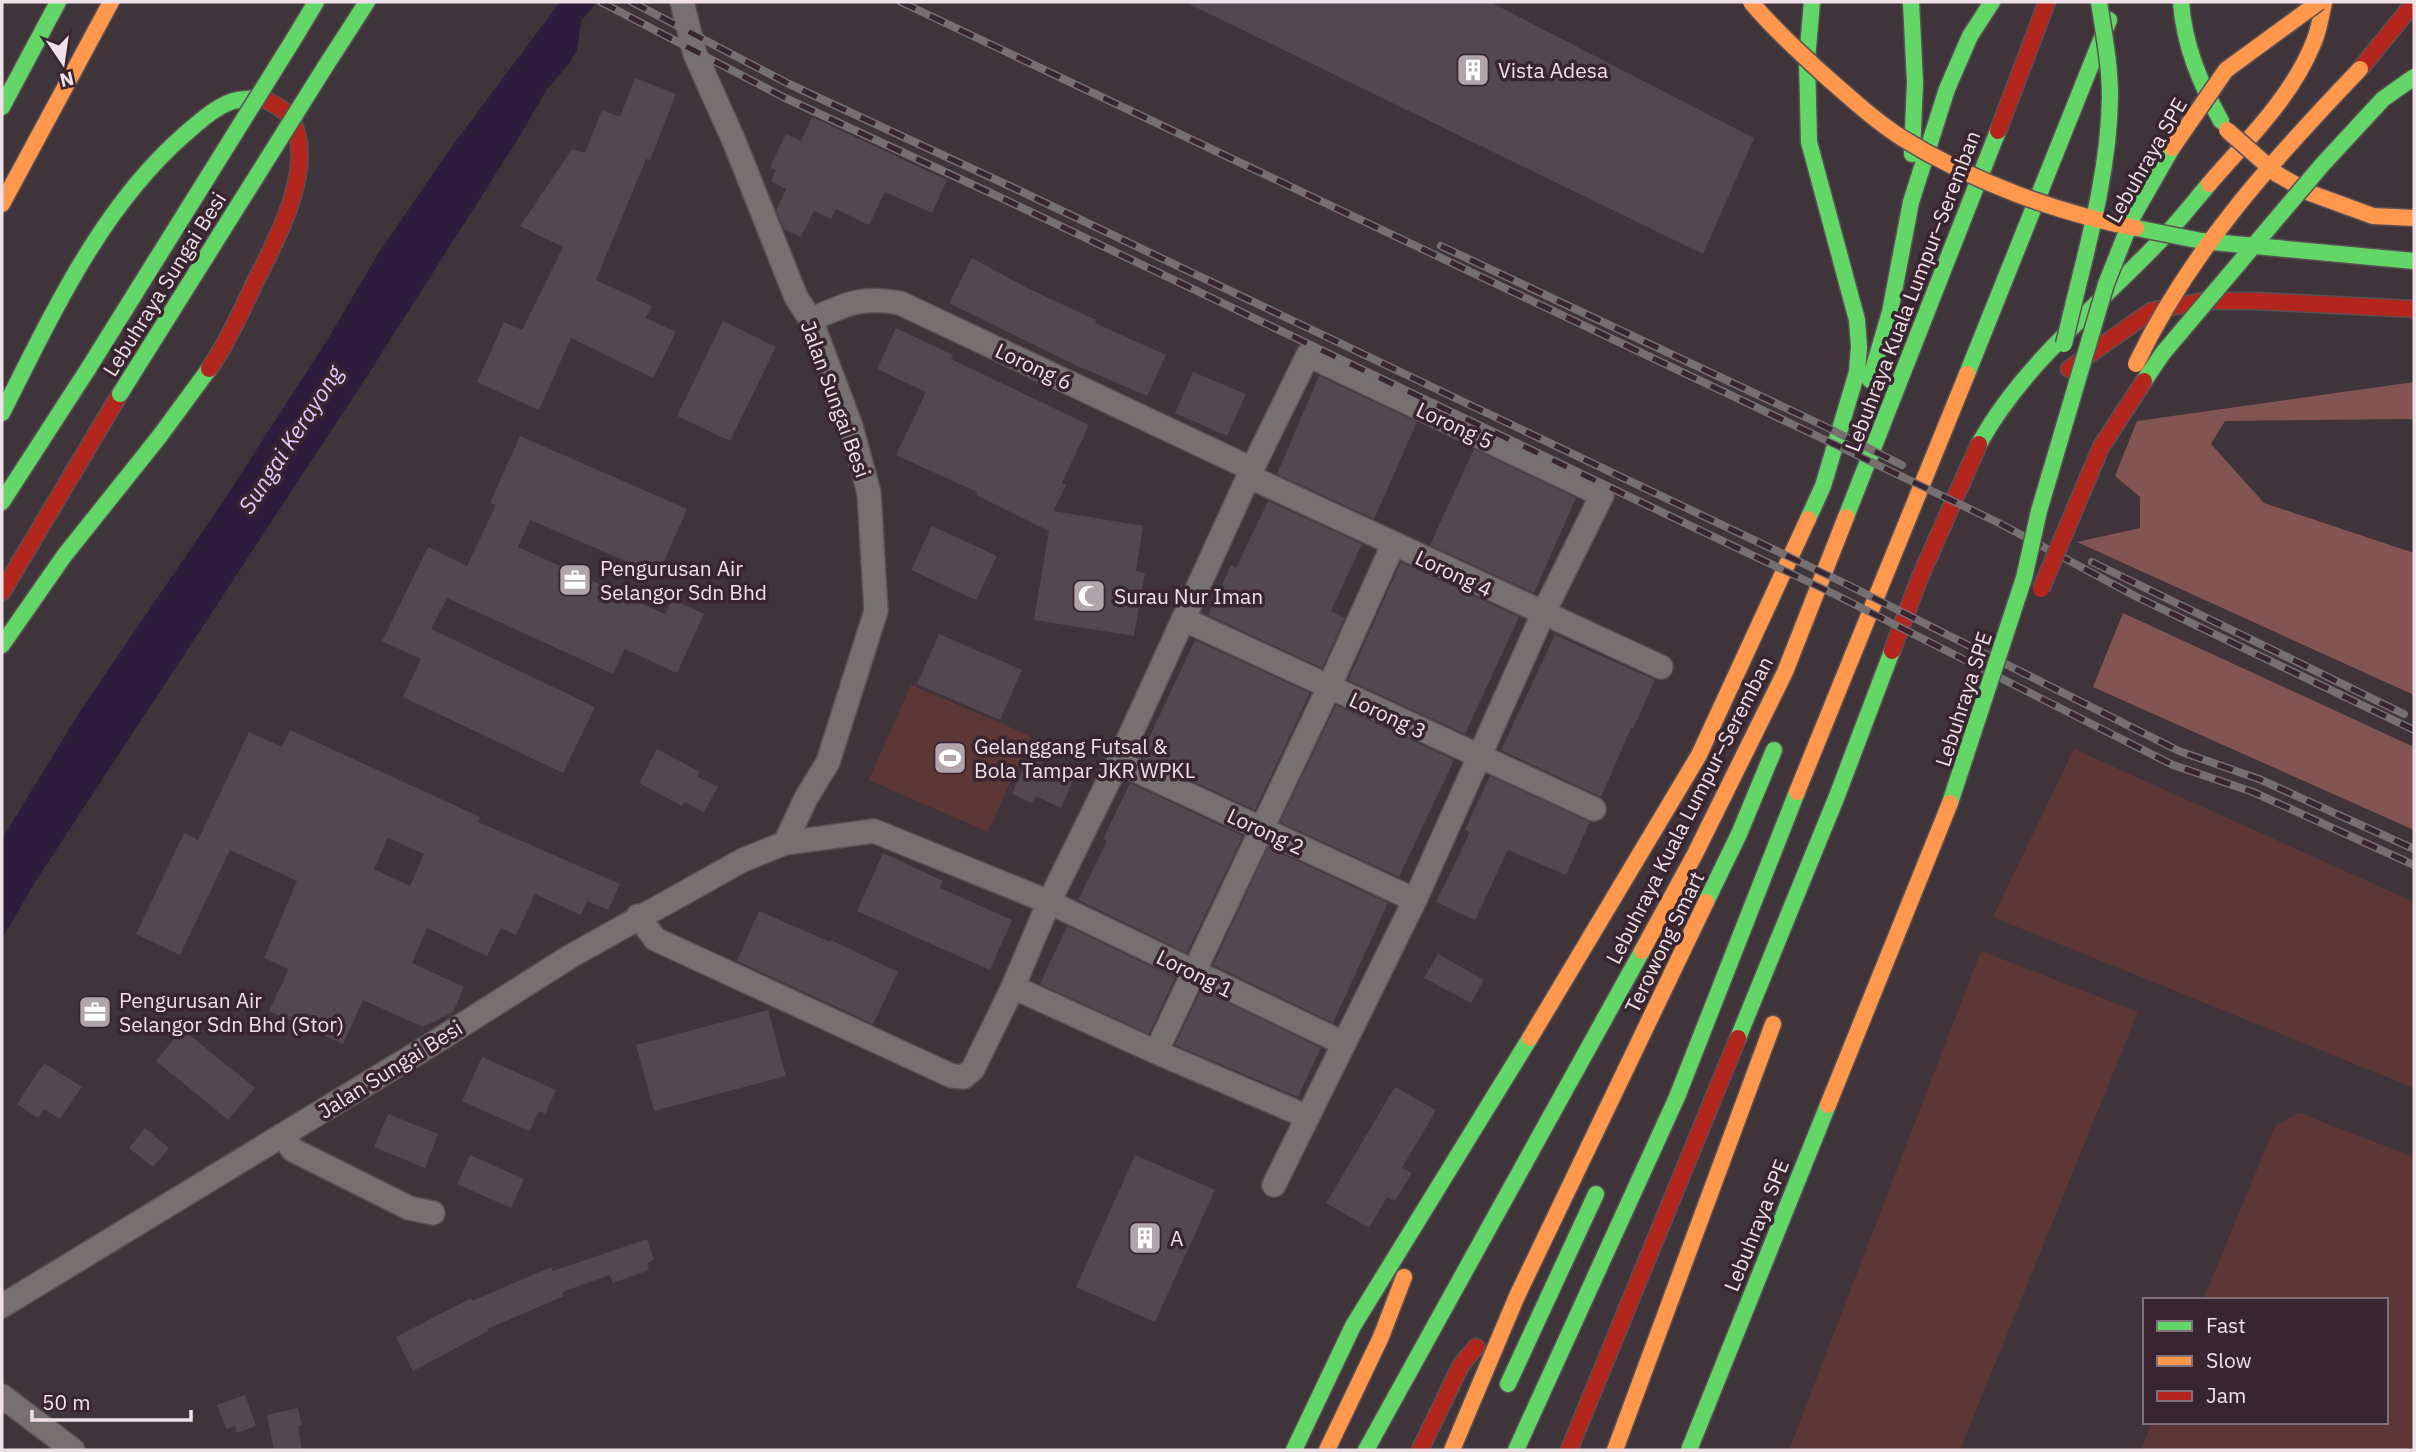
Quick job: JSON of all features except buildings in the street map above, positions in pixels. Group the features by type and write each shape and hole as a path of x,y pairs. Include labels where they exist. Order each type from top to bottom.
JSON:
{"highway":[{"path":"2,107 58,2"},
{"path":"2,204 111,2"},
{"name":"Lebuhraya Sungai Besi","path":"2,502 316,2"},
{"name":"Lebuhraya Sungai Besi","path":"2,592 120,394 367,2"},
{"path":"1751,2 1772,27 1853,101 1901,137 1953,166 2055,208 2115,224 2202,241 2414,261"},
{"path":"1294,1450 1353,1326 1436,1194 1699,755 1823,486 1857,372 1859,347 1857,320 1809,142 1807,59 1812,2"},
{"path":"1807,59 1827,2"},
{"path":"1910,202 1915,82 1911,2"},
{"path":"1802,571 1874,370 1890,312 1910,202 1947,89 1970,36 1992,2"},
{"name":"Lebuhraya Kuala Lumpur–Seremban","path":"1366,1450 1695,854 1785,672 2047,2"},
{"path":"2088,2 2108,60"},
{"path":"2099,2 2108,60 2109,112 2099,187 2058,377 2151,311 2203,301 2414,309"},
{"path":"1516,1450 1678,1097 1781,831 1874,607 2116,2"},
{"path":"2181,2 2182,18 2194,66 2227,130 2277,174 2310,193 2373,216 2414,218"},
{"path":"1569,1450 1837,796 1920,577 1980,440 2009,398 2069,330 2158,243 2272,111 2296,78 2314,43 2322,2"},
{"name":"Lebuhraya SPE","path":"1689,1450 1950,803 2024,578 2039,511 2106,284 2133,216 2175,143 2226,70 2322,2"},
{"path":"2036,603 2150,330 2207,244 2294,138 2360,69 2414,3"},
{"path":"2101,447 2163,353 2322,165 2383,99 2414,77"},
{"path":"2,413 85,256 146,173 176,141 212,111 227,103 246,98 267,97 283,108 295,123 298,142 295,185 289,211 235,325 188,397 61,559 2,645"},
{"path":"2157,291 2216,279 2242,280"},
{"path":"2036,368 2119,307"},
{"path":"2039,511 2053,404"},
{"path":"1811,646 1815,594"},
{"path":"1784,635 1785,672"},
{"name":"Terowong Smart","path":"1452,1450 1517,1296 1739,834 1782,733"},
{"name":"Lebuhraya SPE","path":"1705,1450 1968,801"},
{"path":"1718,949 1781,831"},
{"path":"1615,1450 1777,1012"},
{"path":"1499,1402 1602,1181"},
{"path":"1327,1450 1381,1337 1436,1194"},
{"name":"Terowong Smart","path":"1419,1450 1461,1365 1517,1296"}],"street":[{"name":"Jalan Sungai Besi","path":"682,2 695,54 734,141 796,297 811,320 851,426 869,492 876,611 828,762 806,798 785,843"},
{"name":"Lorong 6","path":"811,320 852,302 877,299 900,303 1250,472"},
{"name":"Lorong 5","path":"1250,472 1308,355 1602,495 1543,614"},
{"name":"Lorong 4","path":"1250,472 1393,545 1661,667"},
{"path":"638,916 655,939 952,1076 964,1077 973,1069 1013,987 1049,902 1118,762 1250,472"},
{"path":"1156,1052 1329,687 1393,545"},
{"path":"1274,1185 1415,900 1543,614"},
{"name":"Lorong 3","path":"1183,619 1594,809"},
{"name":"Lorong 2","path":"1118,762 1415,900"},
{"name":"Jalan Sungai Besi","path":"2,1306 638,916 743,859 785,843 874,831 1049,902"},
{"name":"Lorong 1","path":"1049,902 1343,1043"},
{"path":"1013,987 1308,1117"},
{"path":"282,1135 293,1150 409,1208 433,1213"},
{"path":"2,1396 73,1450"}],"shaded area":[{"path":"2414,382 2414,419 2225,421 2211,444 2264,503 2414,553 2414,695 2077,542 2140,528 2140,497 2115,476 2137,421"},
{"path":"2123,613 2414,747 2414,830 2093,687"},
{"name":"Gelanggang Futsal & Bola Tampar JKR WPKL","path":"911,685 1031,736 988,832 869,780"},
{"path":"2074,749 2414,902 2414,1088 1993,917"},
{"path":"1981,951 2138,1012 1960,1450 1789,1450"},
{"path":"2299,1113 2414,1157 2414,1450 2141,1450 2151,1424 2388,1424 2388,1298 2204,1298 2275,1126"}],"water":[{"name":"Sungai Kerayong","path":"560,2 597,2 581,21 577,50 569,64 547,89 369,373 37,879 2,939 2,839 79,713 228,494 329,337 378,254 450,149"}],"railway":[{"path":"601,2 783,97 1010,202 1836,595 2173,765 2253,792 2414,865"},
{"path":"632,2 789,84 1016,189 1842,582 2179,751 2259,779 2414,849"},
{"path":"901,2 1999,523 2135,596 2414,730"},
{"path":"1441,246 1902,465"},
{"path":"2092,562 2404,714"}],"traffic: fast":[{"path":"2,107 58,2"},
{"path":"295,37 316,2"},
{"path":"325,67 367,2"},
{"path":"1808,519 1823,486 1857,372 1859,347 1857,320 1809,142 1807,59 1812,2"},
{"path":"1911,2 1915,82 1912,154"},
{"path":"1870,380 1890,312 1911,202 1947,89 1970,36 1992,2"},
{"path":"2064,344 2105,159 2110,97 2099,2"},
{"path":"2181,2 2194,63 2221,121"},
{"path":"1967,374 2109,20"},
{"path":"88,369 295,37"},
{"path":"120,394 325,67"},
{"path":"2144,381 2163,353 2322,165 2383,99 2414,77"},
{"path":"2,413 80,264 128,195 155,163 207,115 233,101 260,97"},
{"path":"1846,517 1998,131"},
{"path":"1950,803 2024,578 2039,511 2106,284 2133,216 2172,148"},
{"path":"1979,444 1996,416 2038,364 2163,238 2209,184"},
{"path":"2136,228 2202,241 2414,261"},
{"path":"2,502 88,369"},
{"path":"2,645 64,556 159,437 209,369"},
{"path":"1738,1038 1837,796 1892,651"},
{"path":"1706,902 1739,834 1774,750"},
{"path":"1516,1450 1677,1097 1797,792"},
{"path":"1366,1450 1642,951"},
{"path":"1294,1450 1353,1326 1530,1038"},
{"path":"1689,1450 1828,1105"},
{"path":"1508,1384 1596,1194"}],"traffic: slow":[{"path":"2,204 111,2"},
{"path":"1751,2 1823,74 1871,116 1929,154 1986,181 2045,204 2136,228"},
{"path":"2172,148 2226,70 2319,2"},
{"path":"2209,184 2267,118 2293,83 2315,39 2324,2"},
{"path":"2136,364 2158,322 2208,244 2265,172 2360,69"},
{"path":"2227,130 2277,174"},
{"path":"2277,174 2310,193 2373,216 2414,218"},
{"path":"1797,792 1967,374"},
{"path":"1642,951 1695,854 1785,672 1846,517"},
{"path":"1530,1038 1699,755 1808,519"},
{"path":"1828,1105 1950,803"},
{"path":"1452,1450 1517,1296 1706,902"},
{"path":"1615,1450 1773,1024"},
{"path":"1327,1450 1381,1337 1404,1277"}],"traffic: jam":[{"path":"1998,131 2047,2"},
{"path":"2360,69 2414,3"},
{"path":"209,369 222,349 273,247 297,179 300,157 298,136 290,118 280,108 260,97"},
{"path":"2069,369 2151,311 2203,301 2414,309"},
{"path":"2041,589 2101,447 2144,381"},
{"path":"2,592 120,394"},
{"path":"1892,651 1920,577 1979,444"},
{"path":"1569,1450 1738,1038"},
{"path":"1420,1450 1461,1365 1476,1347"}],"place":[{"name":"Vista Adesa","path":"1473,70"},
{"name":"Pengurusan Air Selangor Sdn Bhd","path":"575,580"},
{"name":"Surau Nur Iman","path":"1089,596"},
{"name":"Gelanggang Futsal & Bola Tampar JKR WPKL","path":"950,758"},
{"name":"Pengurusan Air Selangor Sdn Bhd (Stor)","path":"95,1012"},
{"name":"A","path":"1145,1238"}]}
